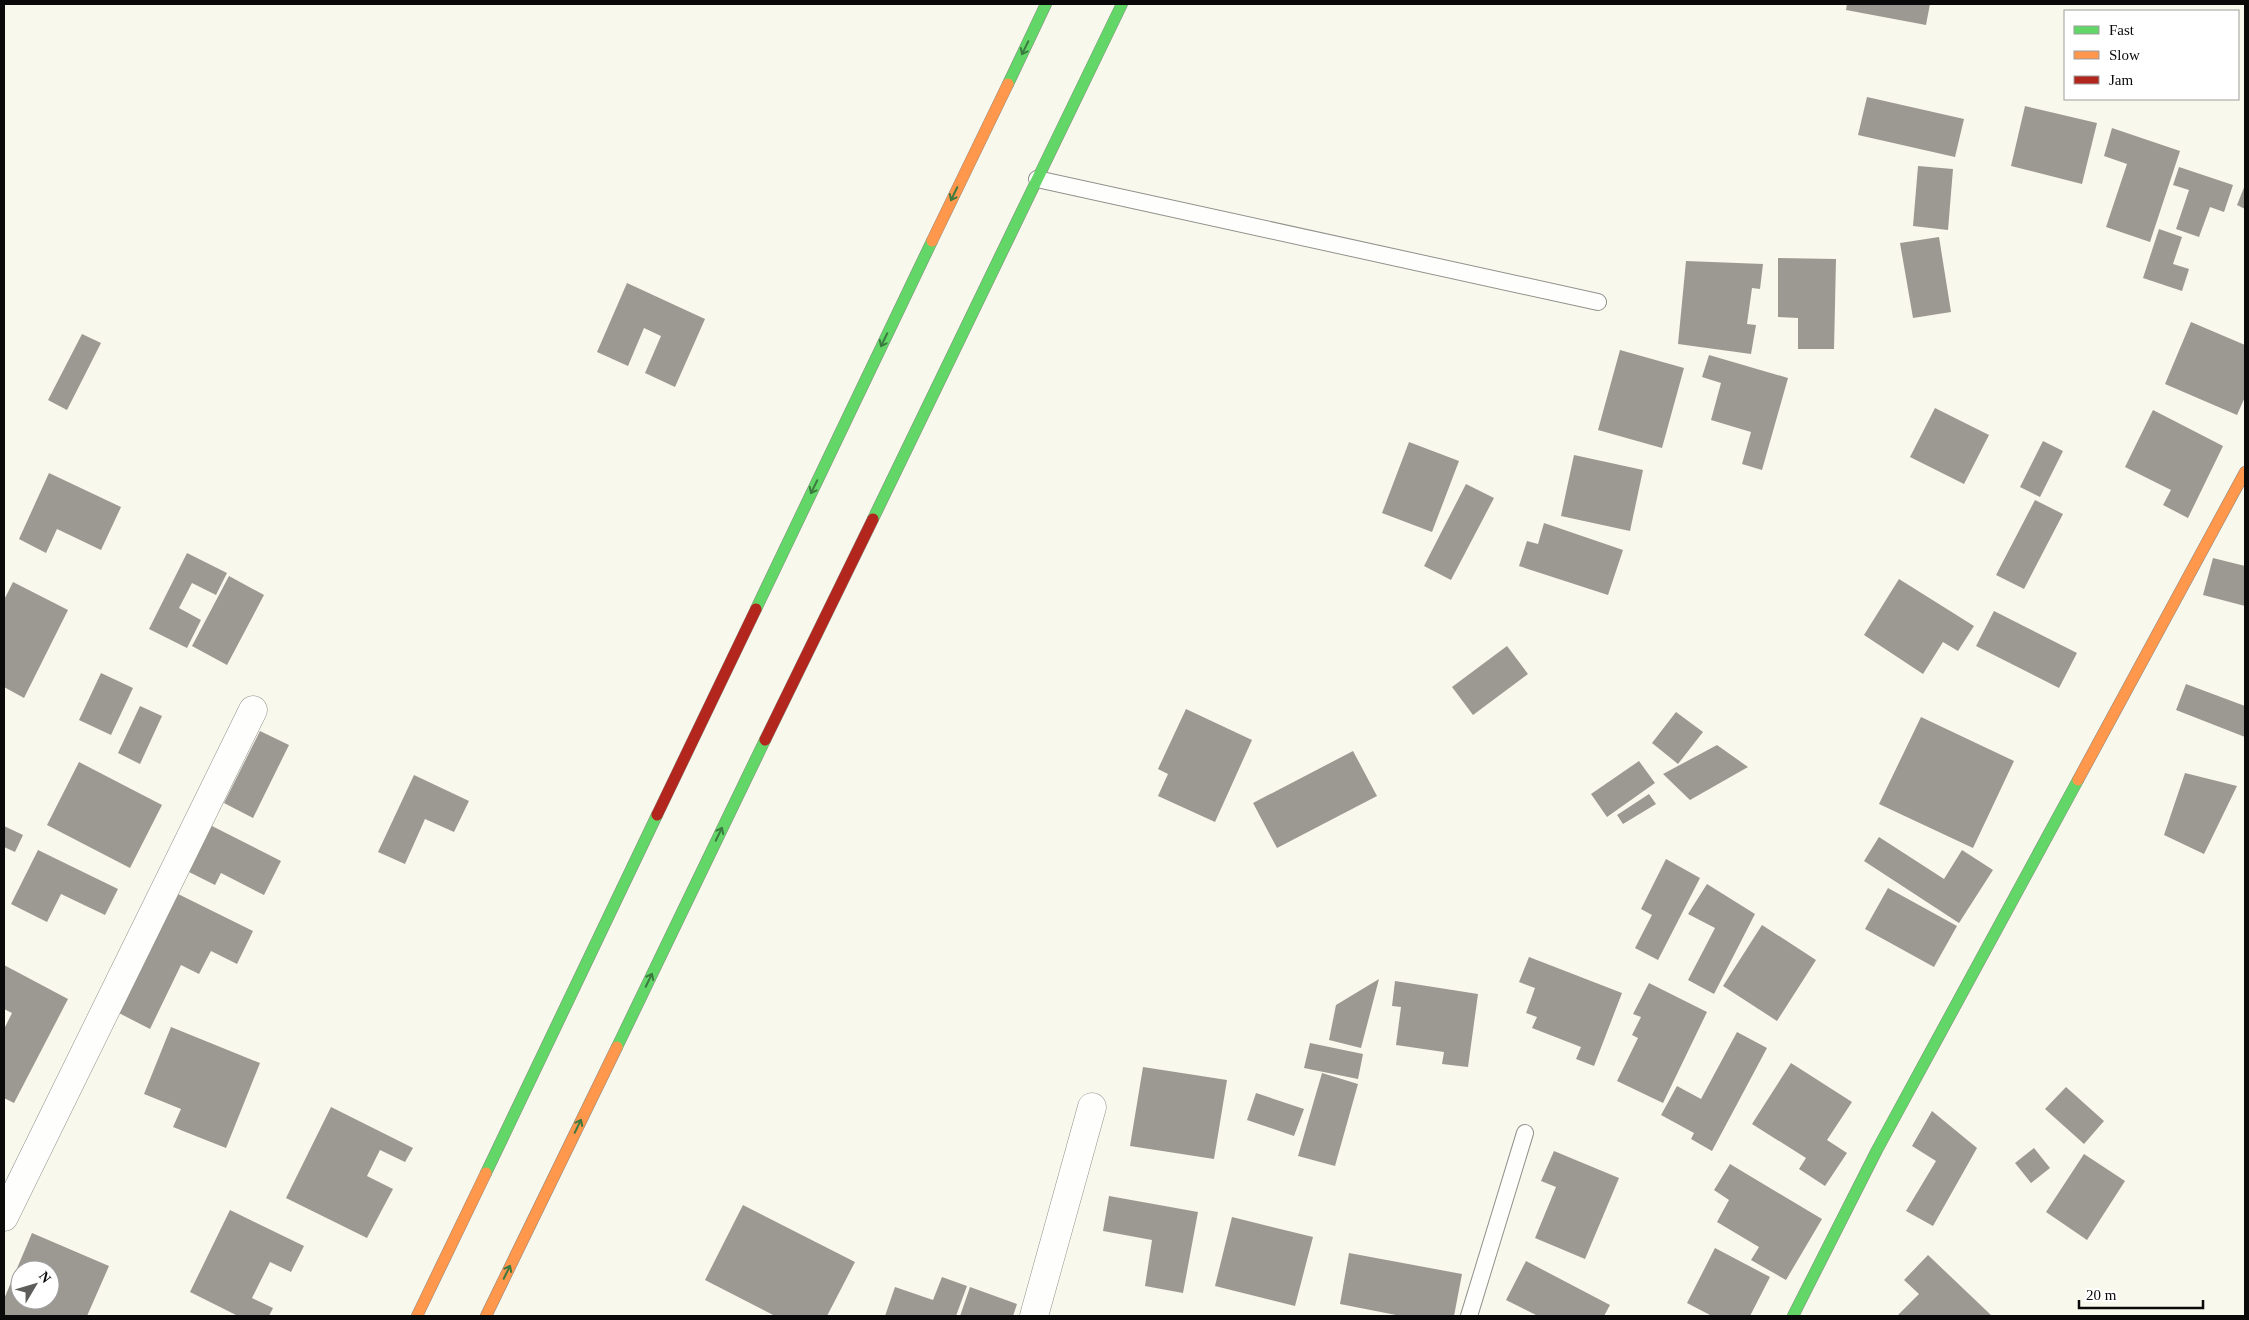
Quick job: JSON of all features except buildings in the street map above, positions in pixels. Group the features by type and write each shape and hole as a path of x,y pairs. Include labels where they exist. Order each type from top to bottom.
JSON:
{"main road":[{"path":"416,1316 1046,4"},
{"path":"486,1316 1122,4"},
{"path":"1793,1316 1877,1150 2245,472"}],"street":[{"path":"4,1217 253,710"},
{"path":"1034,1316 1092,1107"}],"lane":[{"path":"1037,179 1598,302"},
{"path":"1469,1316 1526,1132"}],"traffic: fast":[{"path":"1008,84 1046,4"},
{"path":"873,519 1122,4"},
{"path":"756,609 932,241"},
{"path":"617,1047 765,740"},
{"path":"1793,1316 1877,1150 2078,780"},
{"path":"486,1173 657,815"}],"traffic: slow":[{"path":"932,241 1008,84"},
{"path":"2078,780 2245,472"},
{"path":"486,1316 617,1047"},
{"path":"417,1316 486,1173"}],"traffic: jam":[{"path":"765,740 873,519"},
{"path":"657,815 756,609"}]}
